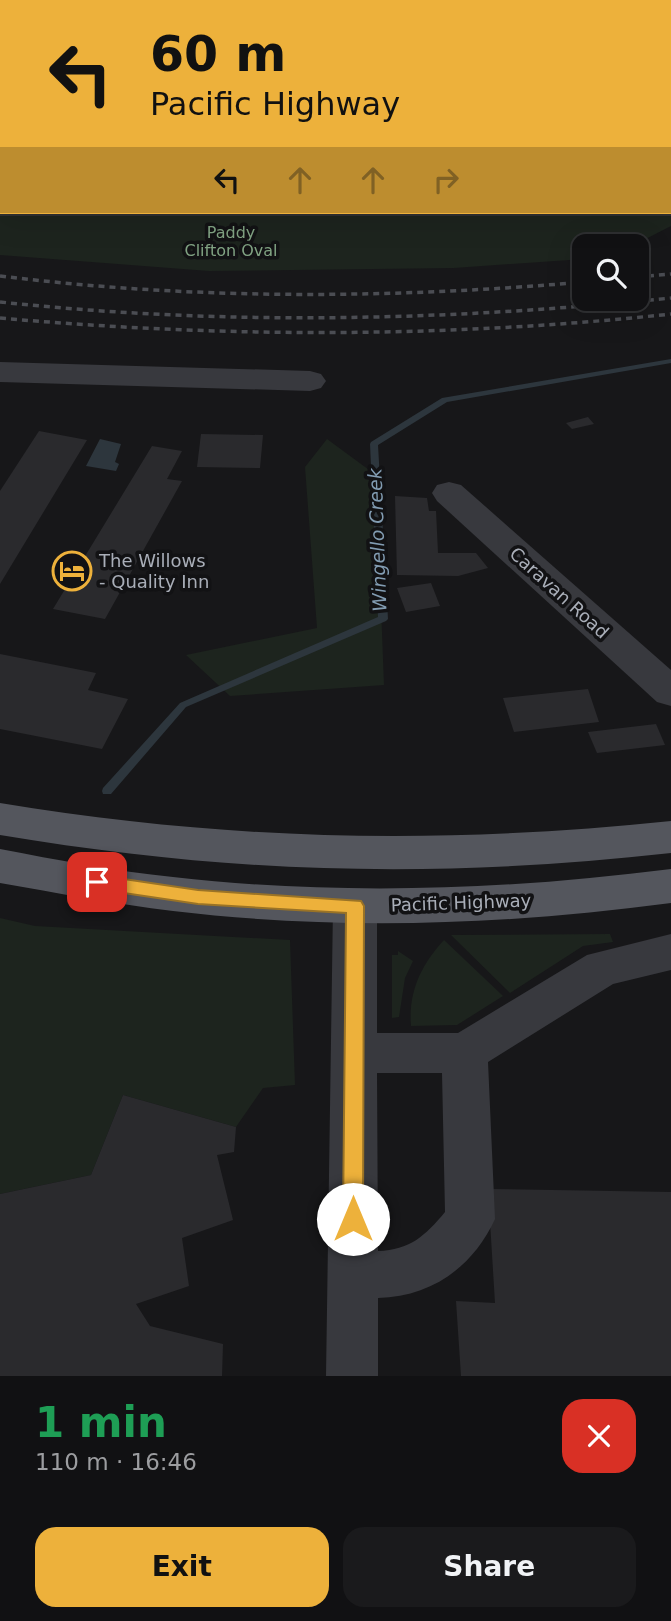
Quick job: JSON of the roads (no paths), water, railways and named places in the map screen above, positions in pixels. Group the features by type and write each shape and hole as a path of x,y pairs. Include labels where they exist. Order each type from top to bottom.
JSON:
{"main road":[{"path":"1,819 163,843 339,856 543,852 671,837"},
{"path":"1,819 82,849 134,861 327,881 346,890 355,906"},
{"name":"Pacific Highway","path":"0,866 198,897 355,906 591,898 671,886"}],"street":[{"path":"0,372 310,381"},
{"name":"Caravan Road","path":"449,493 669,687"},
{"path":"352,1376 355,906"},
{"path":"352,1053 465,1053 568,987 603,968 671,952"},
{"path":"353,1275 402,1274 442,1254 470,1219 465,1053"}],"waterway":[{"name":"Wingello Creek","path":"107,791 183,705 383,619 374,444 445,400 671,361"}],"railway":[{"path":"649,276 671,274"},
{"path":"0,276 146,289 292,294 437,292 572,283"},
{"path":"0,302 168,315 336,318 503,312 671,298"},
{"path":"0,318 168,329 336,332 503,328 671,314"}],"place":[{"name":"The Willows - Quality Inn","path":"72,571"}],"park label":[{"name":"Paddy Clifton Oval","path":"231,241"}]}
